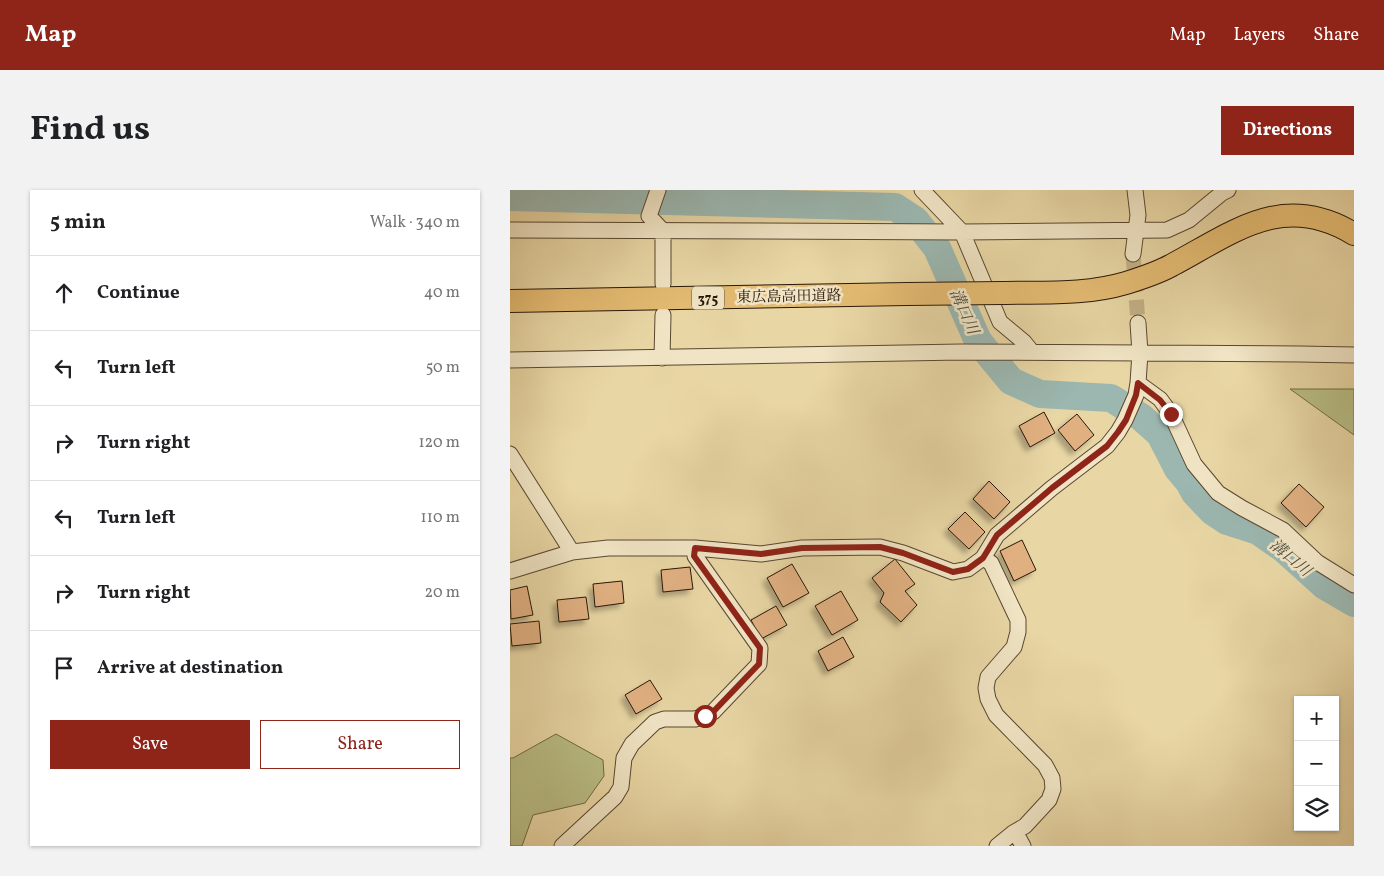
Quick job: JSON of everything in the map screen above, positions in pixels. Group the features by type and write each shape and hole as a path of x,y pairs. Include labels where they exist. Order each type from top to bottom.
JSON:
{"highway":[{"name":"東広島高田道路","path":"510,301 1069,292 1100,289 1150,275 1171,266 1230,232 1273,217 1312,217 1333,223 1354,234"}],"street":[{"path":"658,190 649,216 663,231 663,284"},
{"path":"922,190 962,232 1000,322 1024,342 1032,352"},
{"path":"1134,254 1138,214 1135,190"},
{"path":"510,230 896,232 1167,230 1189,220 1228,190"},
{"path":"662,358 663,315"},
{"path":"510,571 572,552 608,548 695,548 761,554 802,548 880,547 903,553 953,572 968,569 983,558 997,535 1052,488 1107,446 1118,432 1126,420 1137,389 1140,353 1138,324"},
{"path":"510,360 961,352 1354,355"},
{"path":"1137,389 1160,400 1171,414 1194,464 1218,493 1284,530 1317,562 1354,585"},
{"path":"510,454 572,552"},
{"path":"562,846 615,797 621,788 624,758 632,744 655,722 664,719 695,720 713,712 759,664 760,648 694,556 695,548"},
{"path":"983,558 991,563 1018,620 1018,632 1014,648 988,677 986,688 988,700 996,715 1045,765 1052,778 1053,789 1049,800 1025,826 997,846"},
{"path":"1013,833 1018,835 1022,846"}],"green space":[{"path":"1290,389 1354,389 1354,435"},
{"path":"556,734 603,760 604,776 585,803 533,815 522,846 510,846 510,758"}],"building":[{"path":"1044,412 1055,433 1030,447 1019,426"},
{"path":"1077,414 1094,435 1075,451 1058,430"},
{"path":"989,481 1010,502 994,519 973,499"},
{"path":"1299,484 1324,507 1306,527 1281,503"},
{"path":"965,512 985,532 969,549 948,529"},
{"path":"1022,540 1036,570 1014,581 1000,551"},
{"path":"895,559 915,584 905,591 917,605 901,622 880,602 884,593 872,578"},
{"path":"792,564 809,593 783,607 767,578"},
{"path":"690,567 693,589 663,592 661,570"},
{"path":"622,581 624,603 595,607 593,584"},
{"path":"527,586 533,615 511,619 510,590"},
{"path":"841,591 858,620 832,635 815,606"},
{"path":"586,597 589,619 559,622 557,600"},
{"path":"776,606 787,625 761,639 751,620"},
{"path":"539,621 541,643 512,646 510,624"},
{"path":"843,637 854,657 828,671 818,651"},
{"path":"650,680 662,699 636,714 625,695"}],"waterway":[{"name":"溝口川","path":"510,197 895,207 915,220 937,248 978,341 1011,381 1040,394 1111,398 1141,417 1160,434 1178,469 1195,493 1212,511 1227,521 1258,531 1284,549 1325,586 1354,603"}],"tunnel":[{"path":"1133,254 1138,323"}],"route":[{"path":"705,716 713,712 759,664 760,648 694,556 695,548 761,554 802,548 880,547 903,553 953,572 968,569 983,558 997,535 1052,488 1107,446 1126,420 1136,395 1138,383 1160,400 1171,414"}]}
